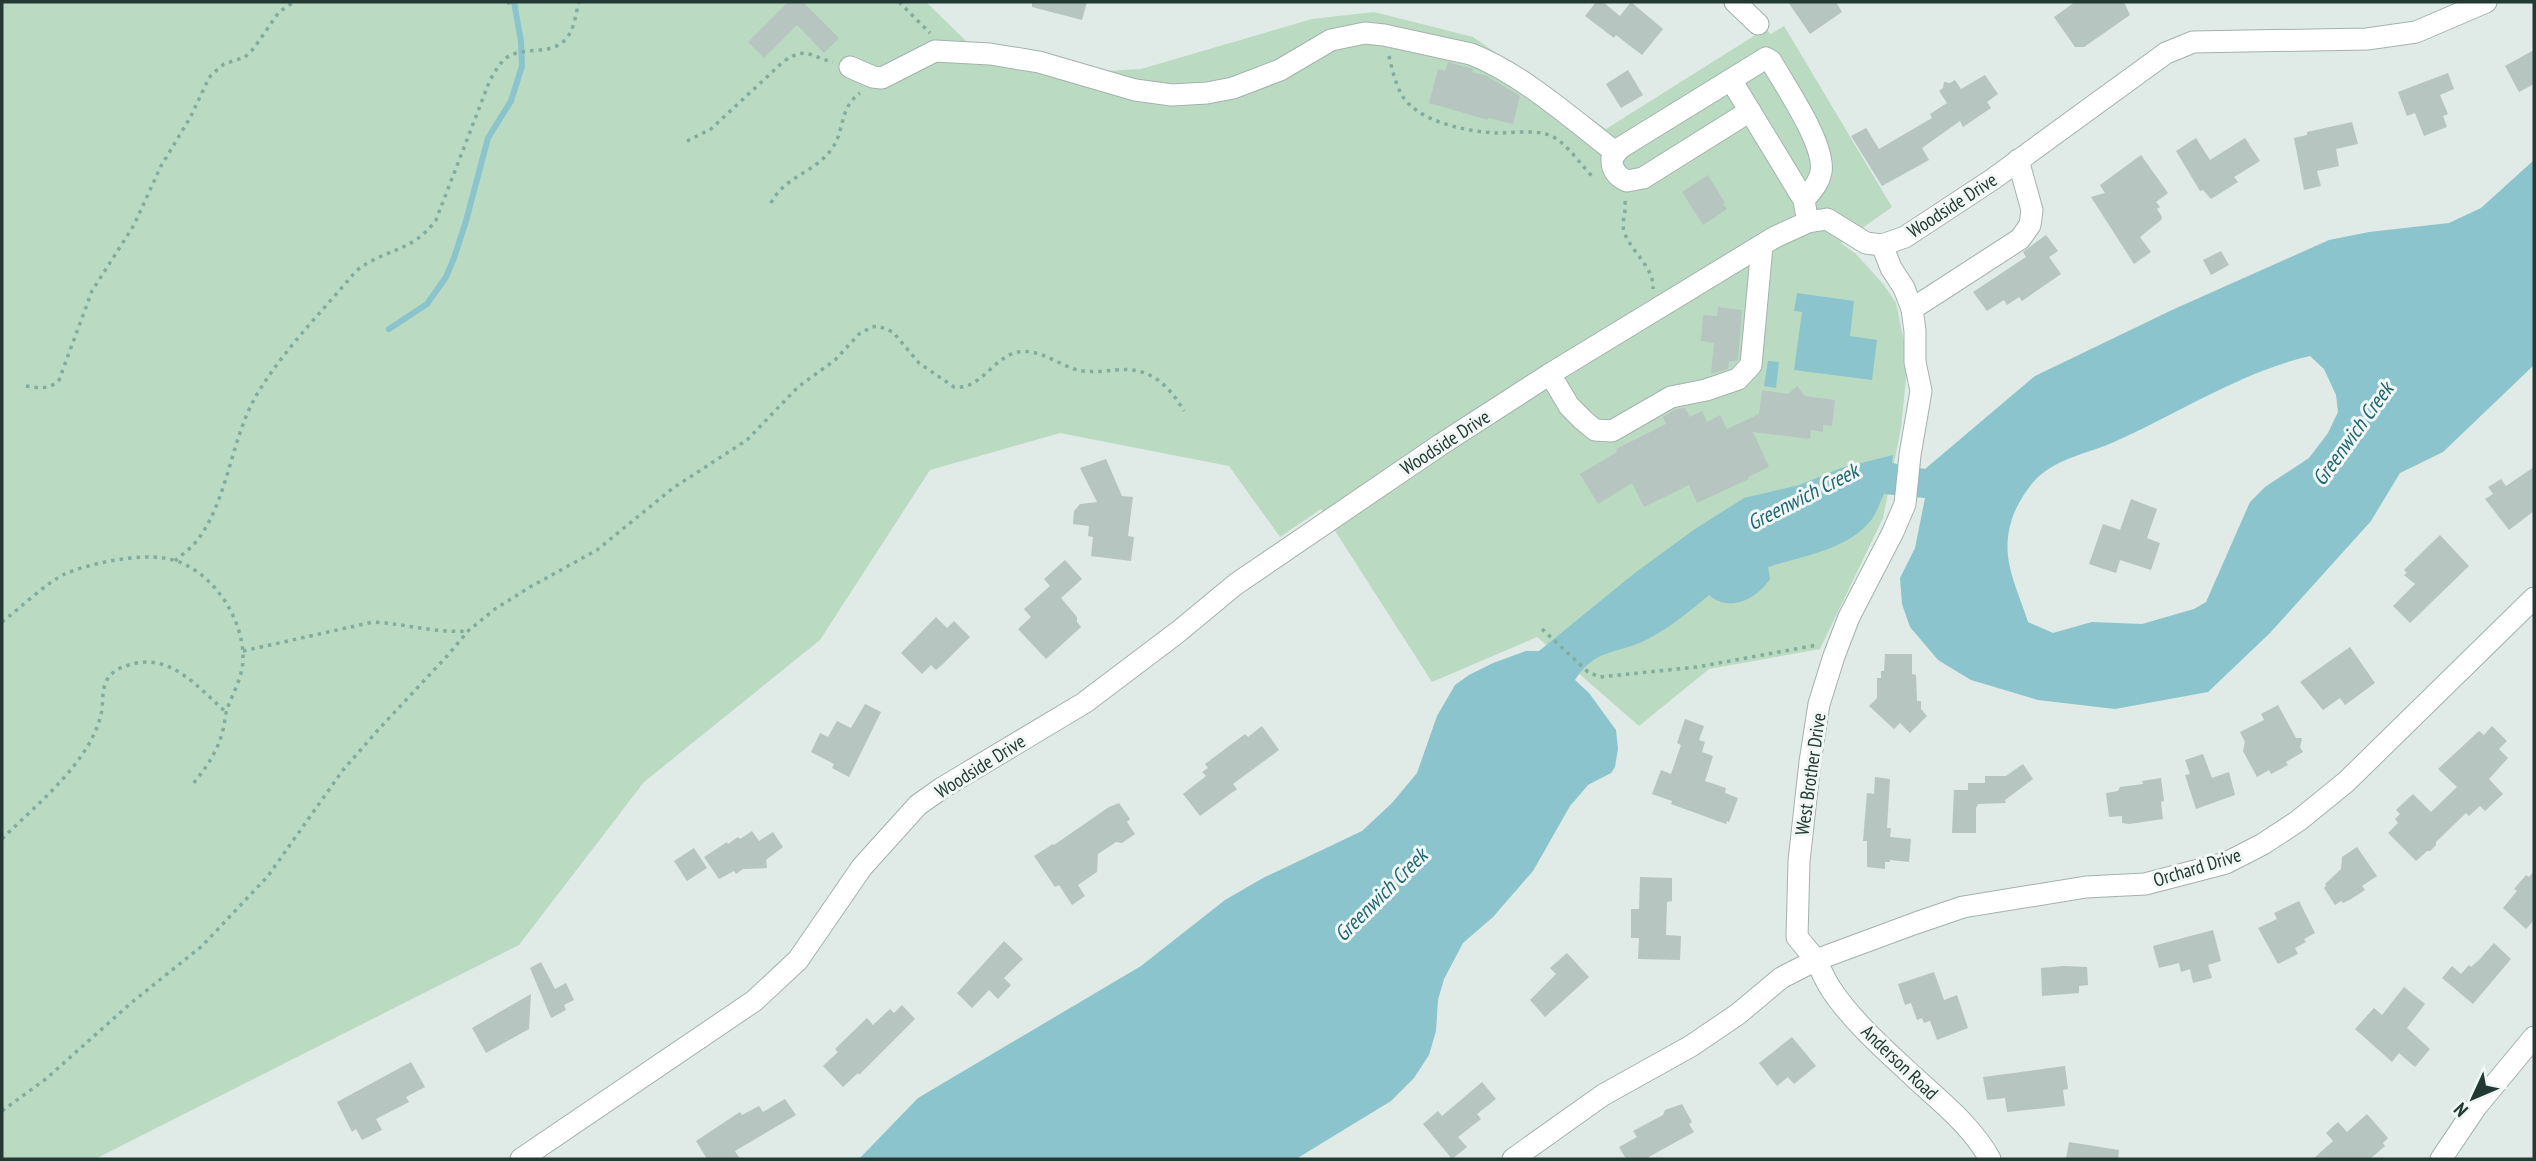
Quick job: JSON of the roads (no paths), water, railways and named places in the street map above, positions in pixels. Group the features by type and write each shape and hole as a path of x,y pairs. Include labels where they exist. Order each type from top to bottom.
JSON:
{"street":[{"path":"1735,2 1758,24"},
{"name":"Woodside Drive","path":"1882,246 1905,237 2018,160 2166,53 2193,42 2367,39 2416,32 2486,2"},
{"path":"850,66 873,78 882,78 935,51 990,54 1039,62 1135,90 1172,95 1207,93 1233,88 1280,70 1331,40 1365,33 1384,35 1483,58 1503,69 1615,152"},
{"path":"1750,111 1643,178 1627,181 1618,176 1612,162 1615,152 1763,59 1771,61 1812,134 1822,164 1819,182 1804,200"},
{"path":"1731,80 1804,200 1808,222 1827,219 1866,243 1882,246"},
{"path":"1912,309 2020,239 2030,225 2032,210 2018,160"},
{"name":"Woodside Drive","path":"521,1159 754,1001 784,976 817,937 862,867 918,805 1084,703 1236,584 1317,527 1550,374 1774,237 1808,222"},
{"path":"1550,374 1569,405 1583,420 1595,430 1612,431 1671,397 1706,390 1738,379 1751,365 1762,246"},
{"name":"West Brother Drive","path":"1816,960 1797,937 1799,861 1819,704 1840,641 1905,504 1921,391 1915,362 1912,309 1882,246"},
{"name":"Orchard Drive","path":"1816,960 1963,907 2086,887 2145,884 2226,863 2263,844 2298,821 2346,782 2534,598"},
{"path":"1513,1159 1603,1095 1691,1046 1738,1014 1781,978 1816,960"},
{"name":"Anderson Road","path":"1816,960 1832,990 1855,1018 1956,1114 1981,1143 1990,1159"},
{"path":"2441,1159 2476,1107 2534,1037"}],"water":[{"name":"Greenwich Creek","path":"2534,160 2534,365 2443,452 2400,473 2371,521 2270,633 2208,692 2115,709 2038,700 1971,680 1938,660 1910,627 1902,604 1900,578 1915,548 1925,498 1884,494 1874,516 1862,530 1838,545 1768,567 1770,579 1750,598 1725,603 1709,595 1680,619 1656,634 1637,644 1599,657 1583,669 1575,680 1589,693 1616,730 1618,749 1615,767 1611,773 1588,785 1570,806 1533,871 1493,917 1463,943 1444,979 1438,1000 1436,1031 1429,1055 1414,1078 1391,1101 1296,1159 859,1159 918,1098 1141,966 1225,900 1263,878 1362,831 1392,803 1417,773 1437,716 1455,685 1493,663 1526,651 1539,651 1636,572 1695,529 1744,498 1799,485 1841,468 1893,455 1892,463 1925,469 2035,376 2172,310 2329,240 2369,232 2449,223 2481,208","holes":["2310,356 2324,369 2336,395 2338,412 2328,433 2309,458 2265,487 2250,502 2206,602 2194,609 2142,624 2092,622 2053,633 2028,622 2011,572 2007,546 2019,503 2045,471 2138,431 2259,372"]},
{"path":"1797,293 1854,301 1850,336 1877,340 1872,380 1794,370 1802,312 1794,311"},
{"path":"1768,361 1779,362 1776,388 1764,386"}],"waterway":[{"path":"389,329 427,304 446,277 454,258 488,138 511,101 522,66 521,41 514,2"}]}
